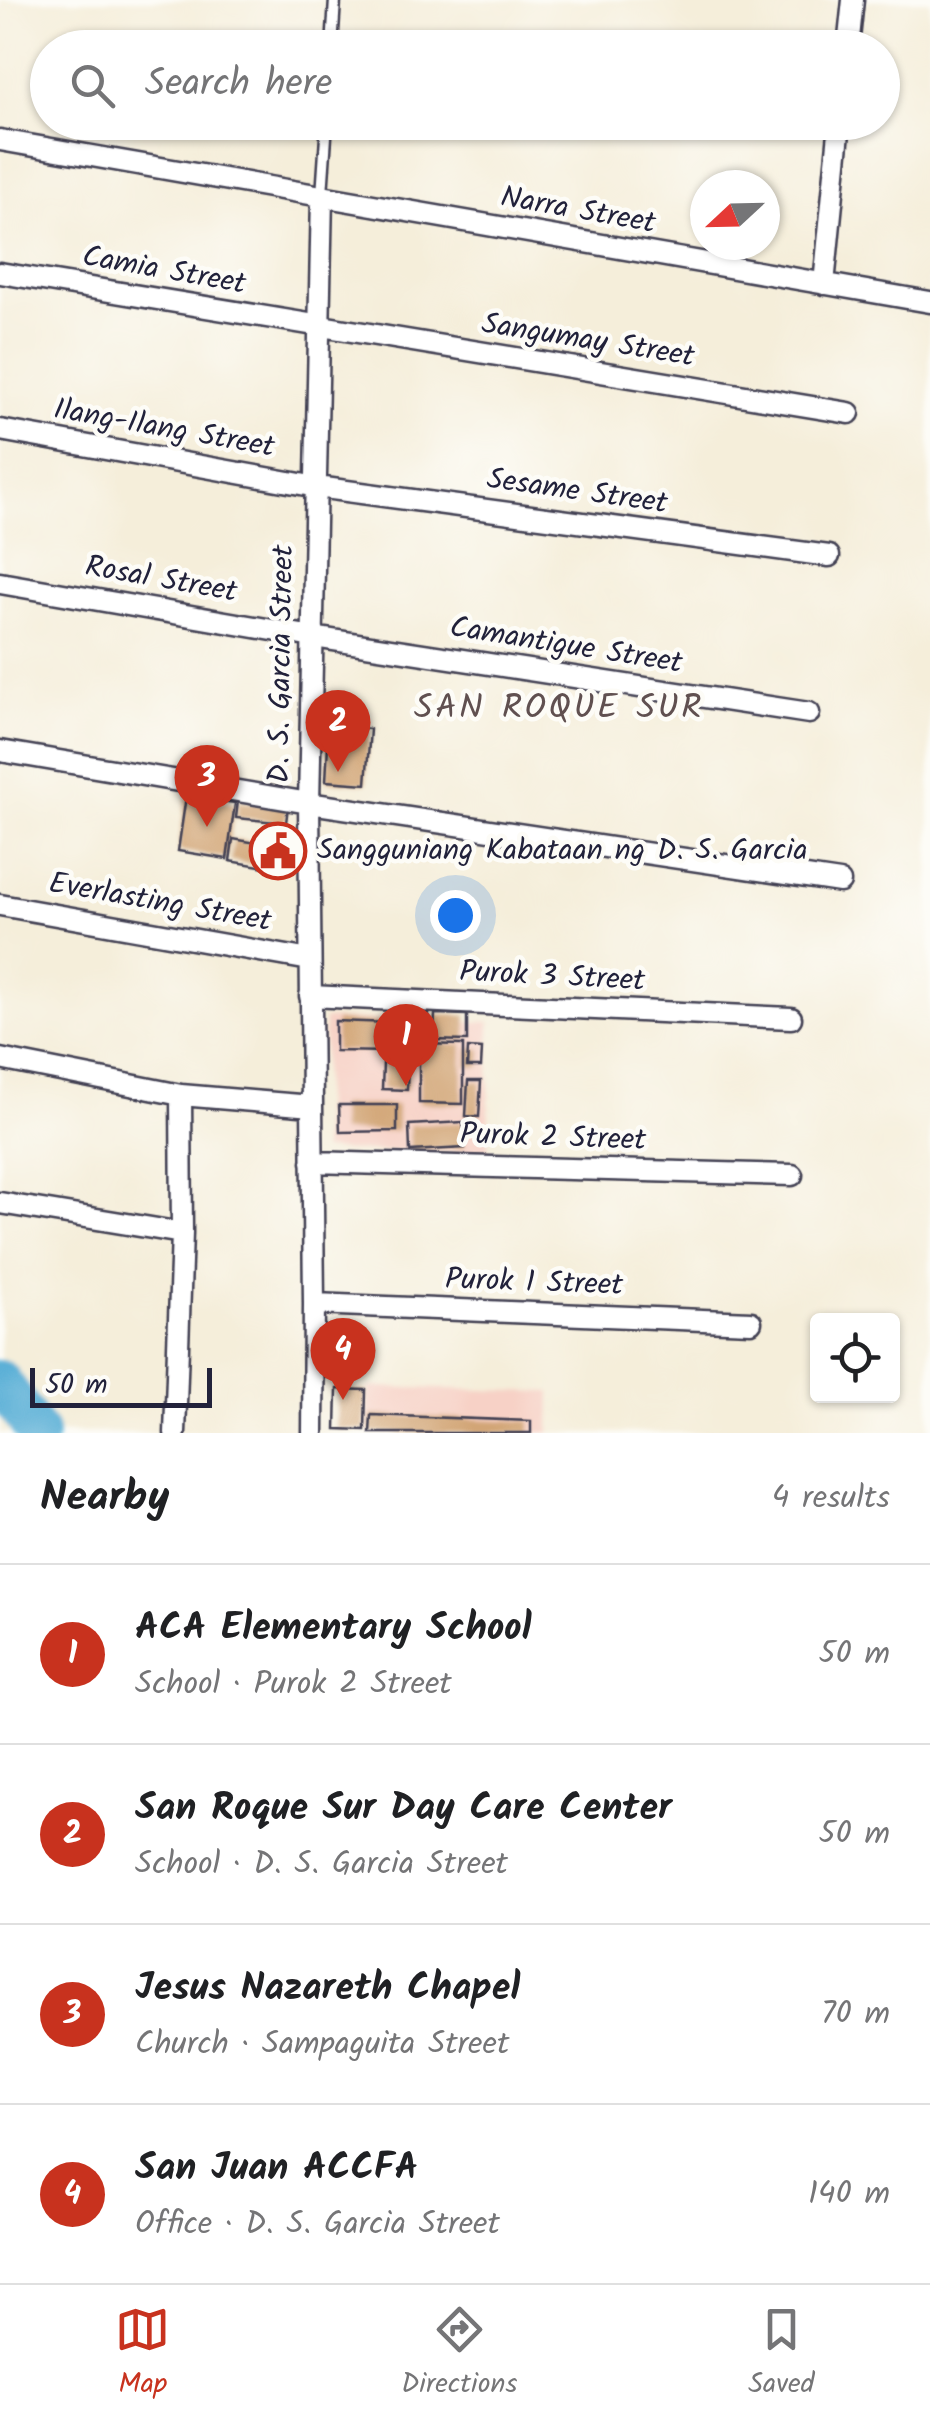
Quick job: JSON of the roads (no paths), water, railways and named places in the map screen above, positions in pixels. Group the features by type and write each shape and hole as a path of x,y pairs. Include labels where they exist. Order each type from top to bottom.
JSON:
{"street":[{"path":"850,30 852,0"},
{"name":"Narra Street","path":"0,140 930,302"},
{"path":"824,284 838,140"},
{"name":"D. S. Garcia Street","path":"312,1433 309,802 322,196"},
{"name":"Camia Street","path":"0,274 318,328"},
{"name":"Sangumay Street","path":"318,328 850,413"},
{"name":"Ilang-Ilang Street","path":"0,430 317,487"},
{"name":"Sesame Street","path":"317,487 829,556"},
{"name":"Rosal Street","path":"0,583 313,637"},
{"name":"Camantigue Street","path":"313,637 809,714"},
{"path":"0,750 309,802 840,882"},
{"name":"Everlasting Street","path":"0,905 310,960"},
{"name":"Purok 3 Street","path":"310,996 791,1018"},
{"path":"0,1059 181,1095 312,1106"},
{"path":"175,1433 182,1233 181,1095"},
{"name":"Purok 2 Street","path":"312,1162 792,1175"},
{"path":"0,1203 182,1233"},
{"name":"Purok 1 Street","path":"314,1304 750,1322"}],"lane":[{"path":"333,30 335,0"},
{"path":"322,196 326,140"}],"waterway":[{"path":"0,1381 37,1433"}],"place":[{"name":"San Roque Sur Day Care Center","path":"338,772"},
{"name":"Jesus Nazareth Chapel","path":"207,827"},
{"name":"Sangguniang Kabataan ng D. S. Garcia","path":"278,851"},
{"name":"ACA Elementary School","path":"406,1086"},
{"name":"San Juan ACCFA","path":"343,1400"}],"district":[{"name":"SAN ROQUE SUR","path":"559,709"}]}
